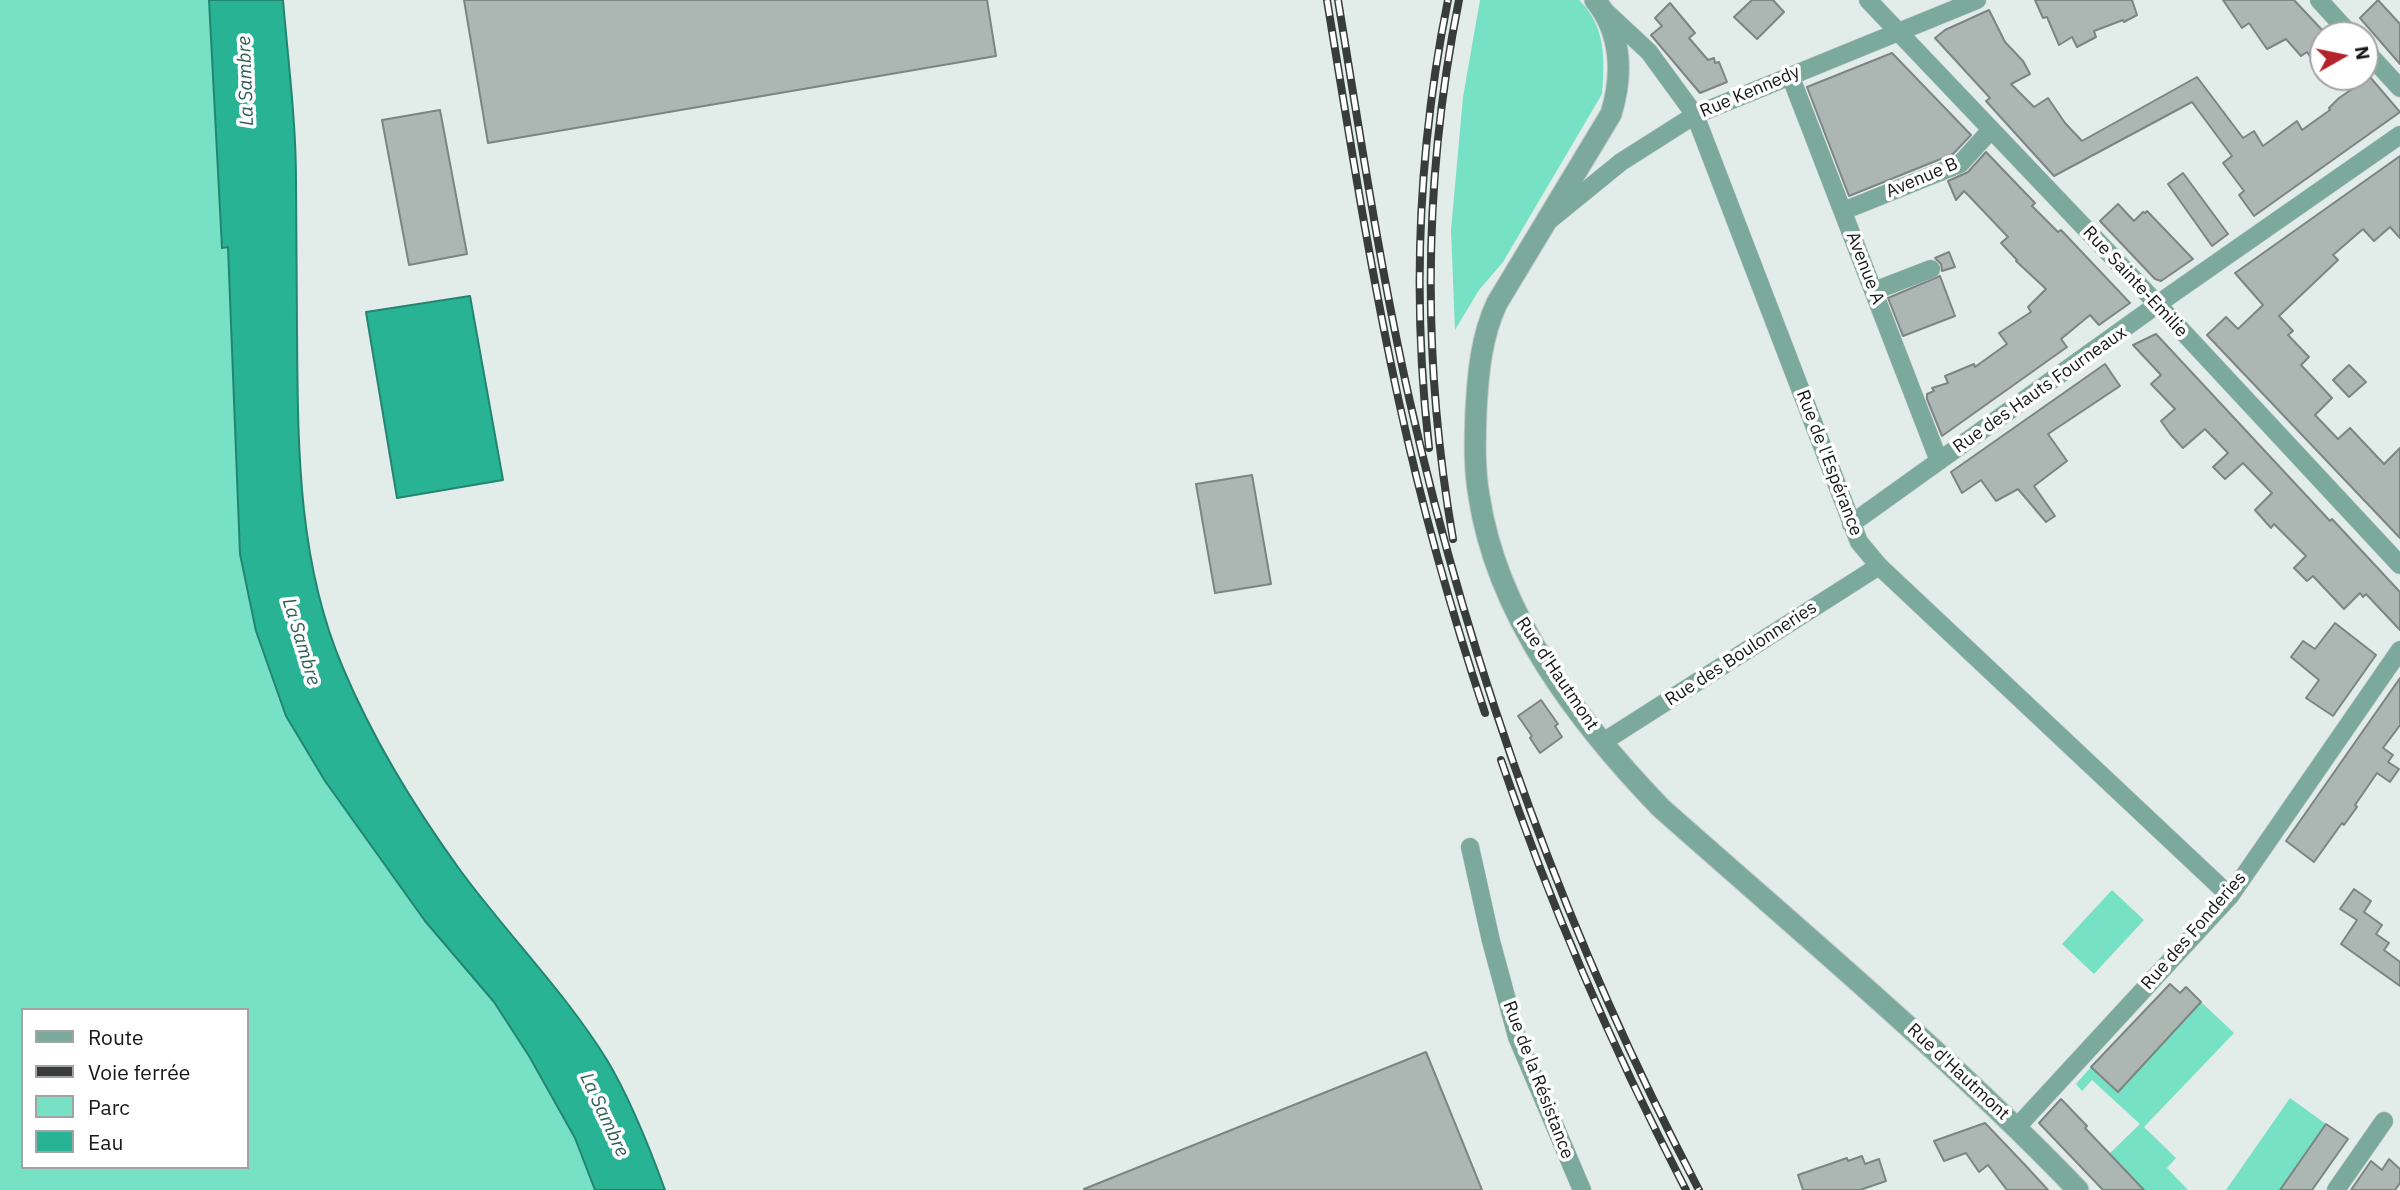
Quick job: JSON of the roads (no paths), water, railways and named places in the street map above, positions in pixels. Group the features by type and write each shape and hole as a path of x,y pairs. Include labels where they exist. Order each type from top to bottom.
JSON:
{"street":[{"name":"Rue Sainte-Emilie","path":"1868,0 2400,565"},
{"name":"Rue Kennedy","path":"1544,224 1621,162 1695,115 1977,0"},
{"path":"2319,0 2338,21"},
{"name":"Rue de l'Espérance","path":"1599,5 1649,52 1695,115 1859,542 1879,566 2230,896"},
{"name":"Rue d'Hautmont","path":"1599,5 1617,49 1620,66 1619,90 1611,114 1497,303 1488,321 1484,339 1475,435 1478,495 1496,565 1516,612 1563,688 1617,761 1661,808 1926,1041 2017,1127 2078,1190"},
{"path":"2379,65 2400,88"},
{"name":"Avenue A","path":"1790,75 1939,461"},
{"name":"Avenue B","path":"1843,211 1960,164 1990,131"},
{"name":"Rue des Hauts Fourneaux","path":"1851,524 2157,304 2400,135"},
{"path":"1874,291 1931,268"},
{"name":"Rue des Boulonneries","path":"1603,743 1879,566"},
{"name":"Rue des Fonderies","path":"2017,1127 2230,896 2400,650"},
{"name":"Rue de la Résistance","path":"1470,847 1491,941 1517,1037 1582,1190"},
{"path":"2336,1190 2384,1121"}],"water":[{"name":"La Sambre","path":"209,0 283,0 296,158 298,416 303,502 317,586 343,668 381,747 427,822 478,894 573,1011 607,1060 639,1124 665,1190 595,1190 575,1138 529,1056 494,1002 425,921 325,781 286,716 256,631 240,554 228,247 222,248"},
{"path":"470,296 503,480 397,498 366,312"}],"railway":[{"path":"1327,0 1369,252 1399,402 1438,559 1485,713"},
{"path":"1338,0 1399,352 1435,504 1463,606 1494,706 1566,903 1607,1000 1699,1190"},
{"path":"1429,448 1421,336 1421,223 1430,111 1448,0"},
{"path":"1453,539 1436,404 1431,270 1439,135 1459,0"},
{"path":"1501,760 1541,870 1585,978 1686,1190"}]}
